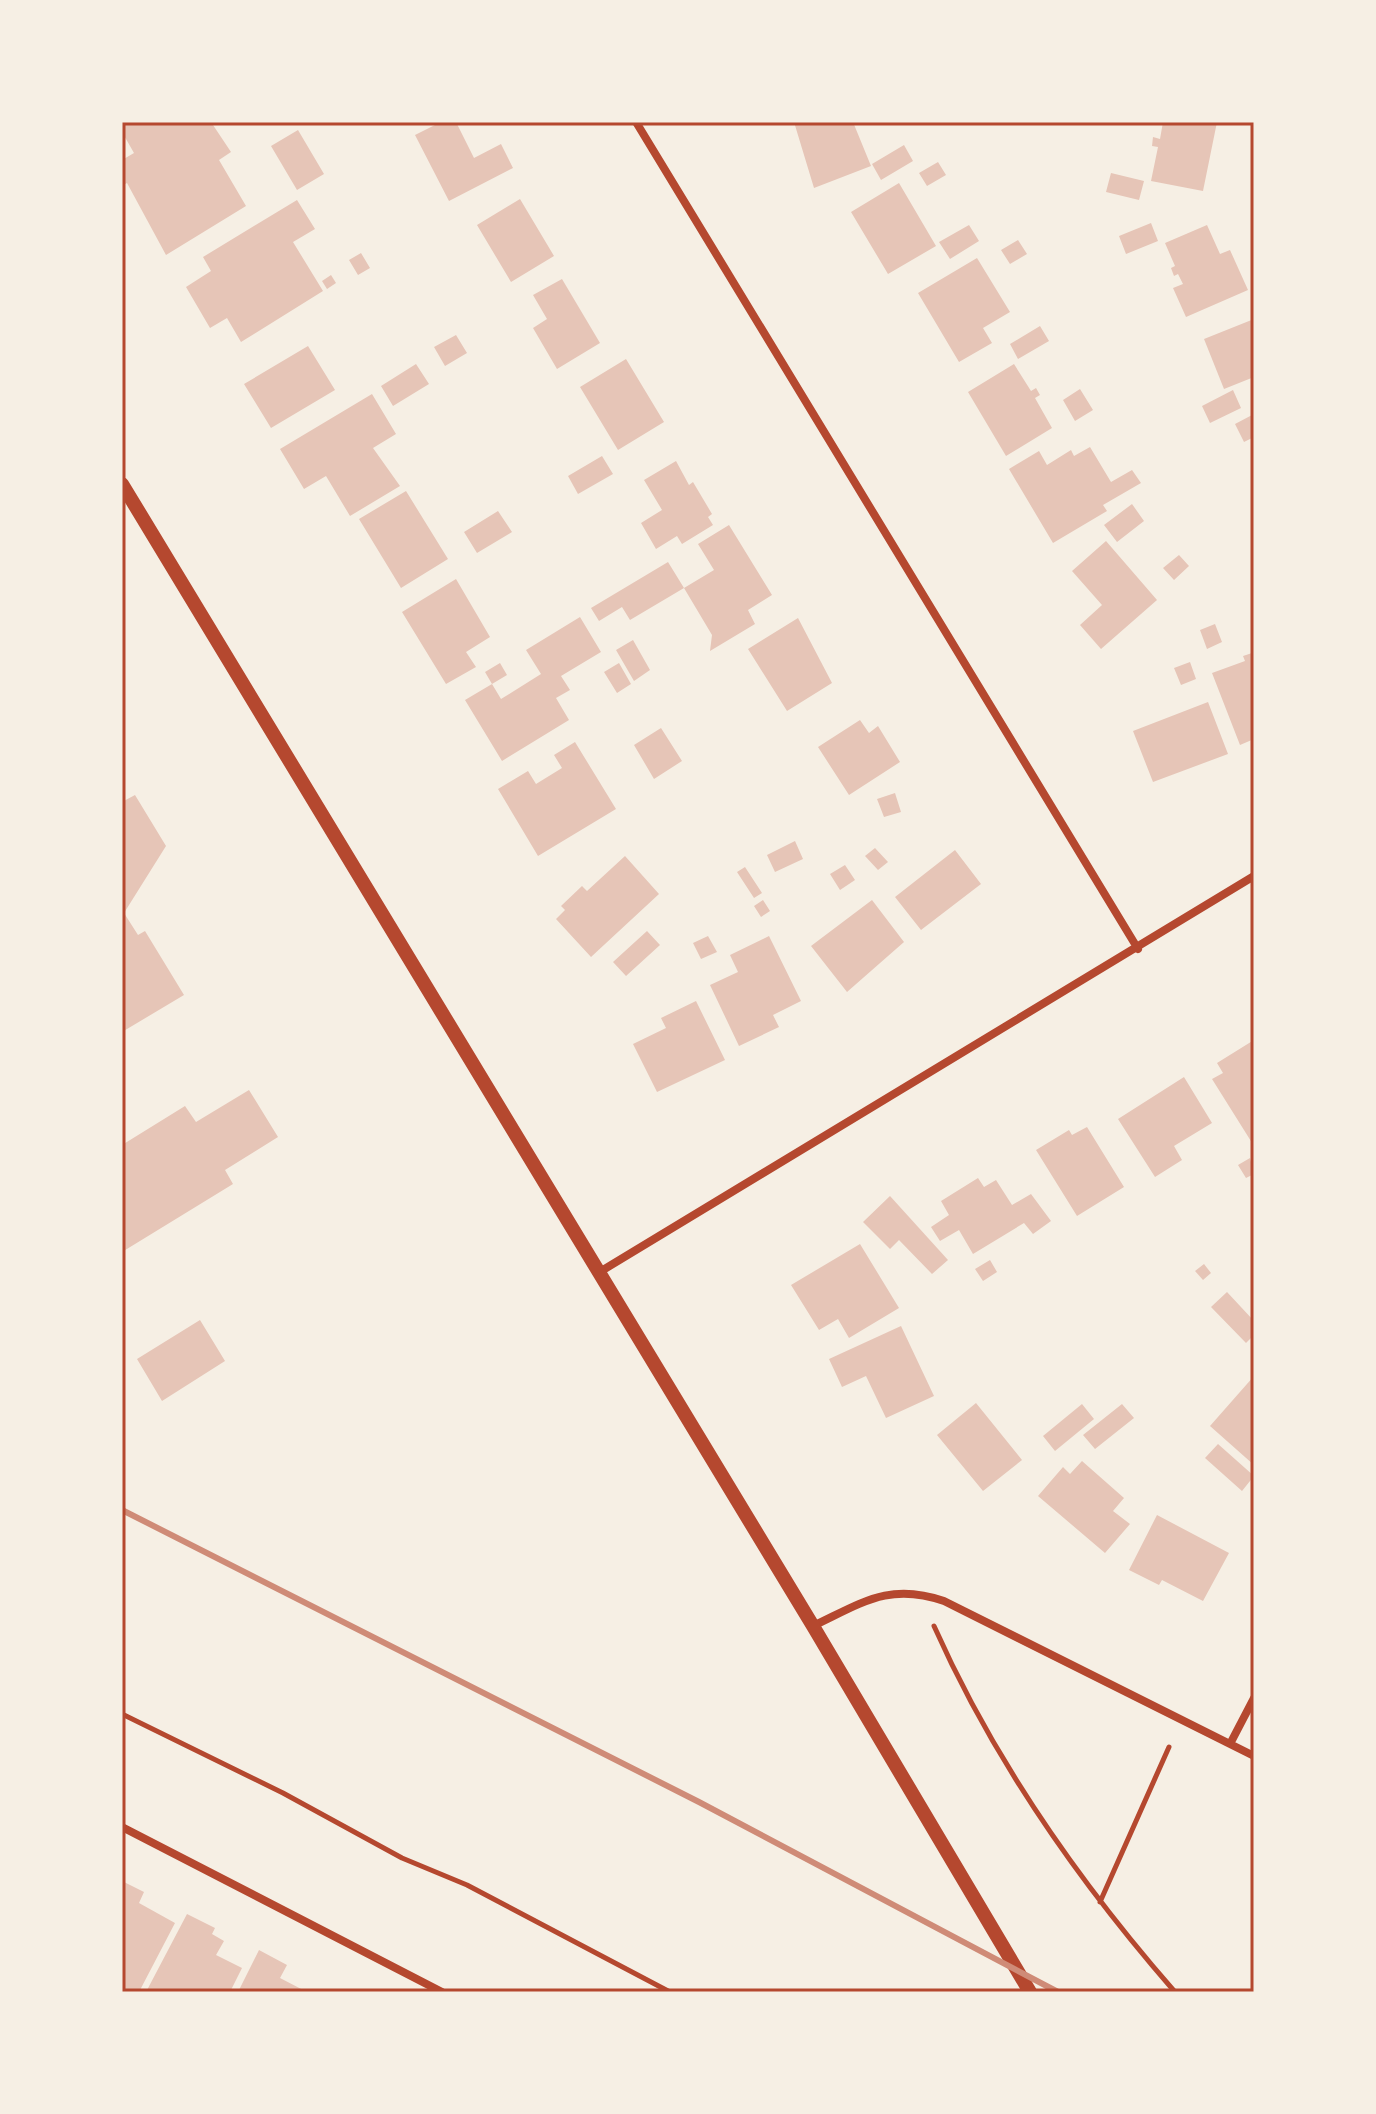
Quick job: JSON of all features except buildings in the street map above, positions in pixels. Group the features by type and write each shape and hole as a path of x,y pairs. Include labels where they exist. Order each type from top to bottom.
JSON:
{"street":[{"path":"636,122 1138,949"},
{"path":"122,484 813,1626 1030,1992"},
{"path":"597,1273 1138,949 1254,876"},
{"path":"813,1626 876,1596 919,1592 958,1608 1254,1756"},
{"path":"1230,1744 1254,1698"},
{"path":"122,1827 442,1992"}],"path":[{"path":"919,1592 943,1648 1032,1808 1100,1902 1175,1992"},
{"path":"122,1714 283,1793 402,1858 467,1885 670,1992"},
{"path":"1100,1902 1169,1747"}],"railway":[{"path":"122,1510 699,1802 1058,1992"}]}
